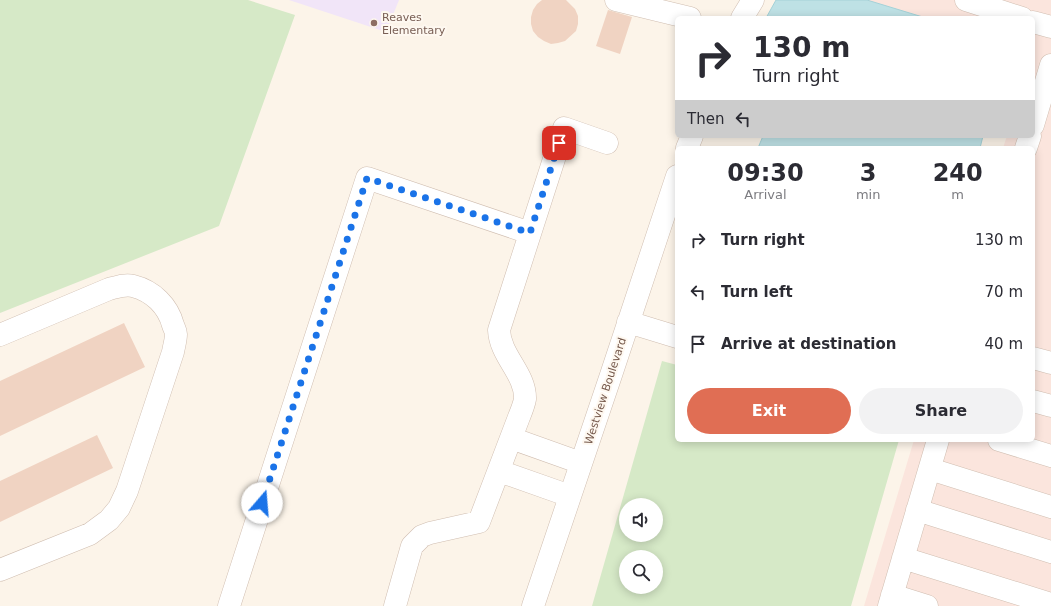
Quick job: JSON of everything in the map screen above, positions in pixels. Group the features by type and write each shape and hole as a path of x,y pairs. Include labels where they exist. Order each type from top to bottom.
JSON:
{"street":[{"path":"616,0 682,16"},
{"path":"743,16 752,0"},
{"path":"966,0 1016,16"},
{"path":"1035,23 1051,27"},
{"path":"1035,118 1051,65"},
{"path":"395,606 412,546 422,536 479,522 523,408 524,390 518,375 501,345 499,330 564,128 607,143"},
{"path":"229,606 367,178 530,233"},
{"name":"Westview Boulevard","path":"533,606 675,182"},
{"path":"0,335 109,289 125,286 133,286 142,289 158,299 165,307 171,318 176,334 173,352 166,374 127,491 119,508 109,520 90,534 0,570"},
{"path":"628,322 675,336"},
{"path":"1035,359 1051,363"},
{"path":"1035,402 1051,406"},
{"path":"511,438 581,463"},
{"path":"928,606 890,601 937,442"},
{"path":"1006,442 1051,456"},
{"path":"930,469 1051,507"},
{"path":"499,471 570,496"},
{"path":"917,510 1051,552"},
{"path":"903,558 1051,604"}],"shaded area":[{"name":"Reaves Elementary","path":"289,0 399,0 386,32"},
{"path":"850,0 1051,0 1051,606 864,606 913,442 1035,442 1035,146 1004,146 1006,138 1035,138 1035,16 900,16"}],"green space":[{"path":"0,0 248,0 295,15 219,226 0,313"},
{"path":"662,361 675,364 675,442 898,442 851,606 592,606 619,512 619,542 663,542 663,498 623,498"}],"water":[{"path":"776,0 867,0 919,16 767,16"},
{"path":"762,138 982,138 980,146 759,146"}],"building":[{"path":"542,0 566,0 575,9 578,16 576,31 565,41 551,44 538,37 533,31 531,17 533,10"},
{"path":"608,10 632,17 620,54 596,46"},
{"path":"124,323 145,367 0,436 0,381"},
{"path":"97,435 113,468 0,522 0,481"}],"place":[{"name":"Reaves Elementary","path":"374,23"}],"route":[{"path":"262,503 367,178 530,233 559,143"}]}
